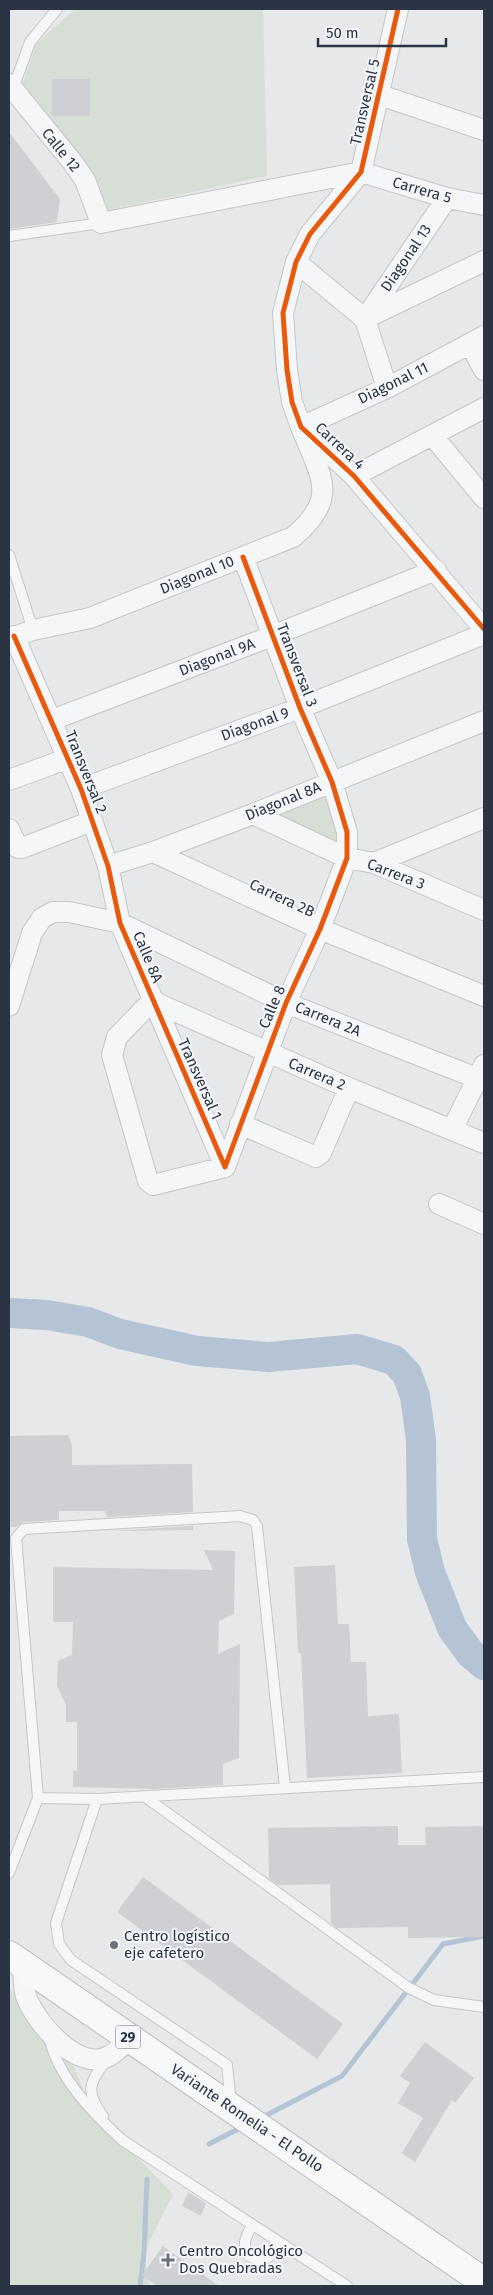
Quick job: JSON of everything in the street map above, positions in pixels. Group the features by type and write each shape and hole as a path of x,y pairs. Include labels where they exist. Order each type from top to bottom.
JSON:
{"highway":[{"name":"Variante Romelia - El Pollo","path":"17,1975 130,2038 482,2277"}],"street":[{"name":"Transversal 5","path":"361,172 398,9"},
{"name":"Calle 12","path":"11,87 85,180 101,222"},
{"path":"380,95 484,130"},
{"path":"101,222 361,172"},
{"name":"Carrera 5","path":"361,172 447,198 484,204"},
{"name":"Carrera 4","path":"361,172 310,234 296,262 283,313 284,341 292,402 301,427 354,476 484,628"},
{"name":"Diagonal 13","path":"364,318 447,198"},
{"path":"364,318 484,261"},
{"path":"296,262 364,318 386,388"},
{"path":"477,340 484,370"},
{"name":"Diagonal 11","path":"301,427 386,388 477,340"},
{"path":"354,476 484,408"},
{"name":"Diagonal 10","path":"11,637 33,630 90,618 293,537 308,524 321,504 324,489 301,427"},
{"path":"432,435 484,498"},
{"name":"Transversal 3","path":"243,557 300,708 332,782 347,832 347,858"},
{"name":"Diagonal 9A","path":"52,720 272,636 436,570"},
{"name":"Diagonal 9","path":"81,789 300,708 484,634"},
{"name":"Transversal 2","path":"11,637 52,720 81,789 108,866 120,923"},
{"name":"Diagonal 8A","path":"108,866 153,852 253,814 484,721"},
{"path":"9,780 69,758"},
{"name":"Carrera 3","path":"253,814 347,858 374,863 484,910"},
{"path":"374,863 484,818"},
{"path":"9,829 18,848 22,848 92,821"},
{"name":"Carrera 2B","path":"153,852 320,929 484,996"},
{"name":"Calle 8","path":"225,1167 286,1003 320,929 347,858"},
{"name":"Carrera 2A","path":"9,1006 32,933 42,918 53,912 69,912 120,923 286,1003 482,1075"},
{"name":"Calle 8A","path":"120,923 152,1001"},
{"path":"152,1001 117,1038 112,1055 148,1181 153,1186 225,1167"},
{"name":"Carrera 2","path":"152,1001 349,1088 484,1142"},
{"name":"Transversal 1","path":"152,1001 225,1167"},
{"path":"452,1130 482,1075"},
{"path":"240,1124 316,1157 321,1153 349,1088"},
{"path":"439,1204 484,1224"},
{"path":"17,1975 47,2029 66,2048 81,2057 96,2059 109,2056 130,2038"}],"lane":[{"path":"11,87 30,42 57,9"},
{"path":"9,236 101,222"},
{"path":"9,555 33,630"},
{"path":"9,1874 38,1798 16,1538 24,1529 240,1516 253,1520 257,1526 285,1787"},
{"path":"38,1798 97,1799 484,1777"},
{"path":"144,1796 409,1988 434,2000 484,2007"},
{"path":"97,1799 56,1923 59,1944 77,1964 227,2065 248,2118"},
{"path":"47,2029 51,2049 72,2084 92,2113 122,2140 348,2286"},
{"path":"109,2056 92,2079 90,2091 97,2108 122,2140"},
{"path":"252,2225 244,2241 244,2249 255,2260 262,2261 270,2256 281,2244"}],"shaded area":[{"path":"75,9 263,9 267,176 104,211 90,169 21,89 36,44"},
{"path":"332,782 347,858 253,814"},
{"path":"9,1990 26,1996 66,2048 93,2113 173,2194 144,2253 150,2286 9,2286"}],"building":[{"path":"52,79 90,79 90,116 52,116"},
{"path":"9,132 60,199 57,222 9,229"},
{"path":"68,1435 72,1445 72,1465 192,1464 193,1512 107,1517 105,1511 59,1511 59,1520 24,1522 16,1527 9,1527 9,1436"},
{"path":"193,1526 193,1530 112,1531"},
{"path":"204,1550 235,1551 234,1614 219,1621 218,1654 240,1644 239,1758 223,1764 223,1785 154,1789 73,1787 73,1771 77,1771 77,1722 66,1722 66,1705 57,1686 58,1661 72,1655 73,1622 53,1622 53,1567 213,1570"},
{"path":"335,1565 338,1624 349,1624 351,1662 366,1662 368,1716 399,1714 402,1773 307,1778 301,1653 298,1653 294,1567"},
{"path":"398,1826 398,1845 426,1845 425,1827 484,1826 484,1937 408,1938 408,1927 337,1928 331,1923 330,1884 278,1885 269,1878 268,1828"},
{"path":"143,1877 343,2024 317,2059 117,1912"},
{"path":"425,2042 474,2078 455,2103 452,2100 415,2162 402,2153 423,2118 398,2103 410,2083 400,2076"},
{"path":"188,2192 206,2203 201,2216 182,2206"},
{"name":"Centro Oncológico Dos Quebradas","path":"163,2246 219,2286 157,2286 142,2275"}],"waterway":[{"path":"9,1313 47,1315 88,1322 120,1334 197,1351 269,1357 357,1349 394,1360 407,1374 415,1396 421,1440 422,1539 430,1572 452,1628 470,1653 484,1665"},
{"path":"261,2118 342,2076 443,1944 484,1936"},
{"path":"209,2144 244,2126"},
{"path":"140,2286 144,2253 147,2179"}],"cycle path":[{"path":"398,9 361,172 310,234 296,262 283,313 287,370 292,402 301,427 354,476 484,629"},
{"path":"225,1167 286,1003 320,929 347,858 347,832 332,782 300,708 243,557"},
{"path":"14,636 81,789 108,866 120,923 225,1167"}],"place":[{"name":"Centro logístico eje cafetero","path":"114,1945"},
{"name":"Centro Oncológico Dos Quebradas","path":"168,2260"}]}
